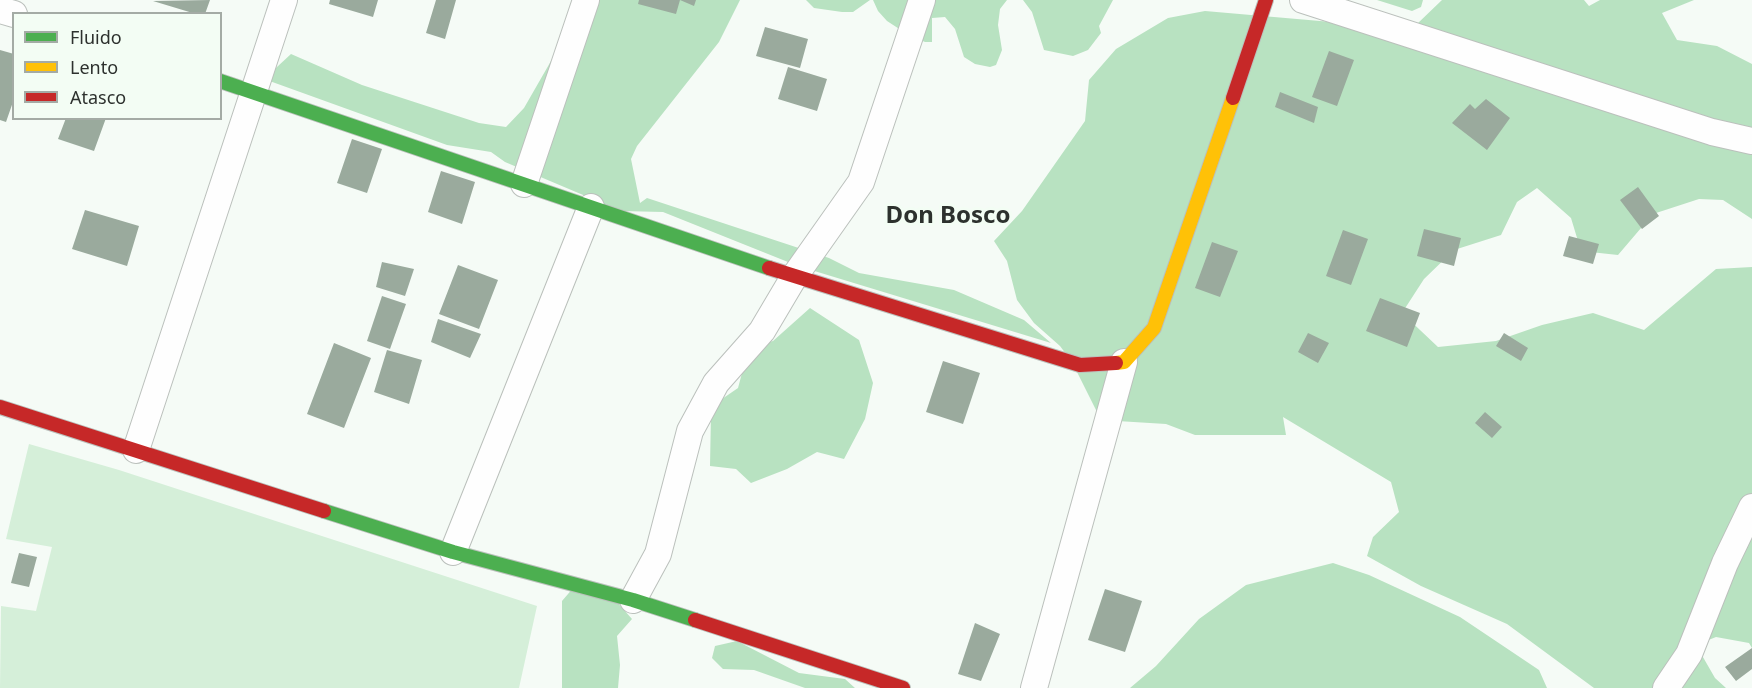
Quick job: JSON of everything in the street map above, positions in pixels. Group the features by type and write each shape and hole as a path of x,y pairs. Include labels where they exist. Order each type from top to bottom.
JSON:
{"street":[{"path":"136,450 284,0"},
{"path":"524,184 586,0"},
{"path":"633,600 658,554 690,431 716,383 762,331 794,277 861,182 922,0"},
{"path":"1034,688 1124,363 1154,328 1266,0"},
{"path":"1303,0 1712,132 1752,141"},
{"path":"222,82 794,277 1080,365 1124,363"},
{"path":"453,552 591,207"},
{"path":"0,406 453,552 633,600 903,688"},
{"path":"1666,688 1689,654 1725,563 1752,507"}],"green space":[{"path":"577,0 740,0 719,42 637,146 631,159 640,203 647,198 829,258 859,273 954,290 1024,320 1051,343 798,266 663,212 621,211 505,162 491,152 447,145 264,79 291,54 362,85 479,123 506,127 524,108 555,54"},
{"path":"806,0 870,0 853,12 842,12 814,8"},
{"path":"873,0 1007,0 1000,9 998,25 1002,50 996,65 990,67 975,64 964,57 955,29 945,17 932,18 932,42 925,42 887,21 878,11"},
{"path":"1023,0 1113,0 1099,26 1101,33 1088,50 1073,56 1044,50 1032,12"},
{"path":"1377,0 1423,0 1421,7 1412,11"},
{"path":"1442,0 1584,0 1589,6 1600,0 1694,0 1662,13 1677,40 1717,46 1752,64 1752,219 1723,200 1699,199 1653,214 1618,255 1581,251 1571,218 1537,188 1517,202 1501,235 1454,250 1424,279 1402,313 1438,347 1496,341 1542,325 1593,313 1644,330 1716,269 1752,267 1752,648 1749,643 1716,637 1696,645 1715,678 1726,688 1594,688 1507,624 1421,586 1367,556 1373,537 1399,512 1391,482 1283,417 1286,435 1195,435 1166,424 1101,420 1072,362 1060,346 1034,323 1017,300 1007,261 994,241 1022,211 1085,121 1089,80 1116,49 1168,18 1205,11 1343,23 1417,24"},
{"path":"810,308 859,340 873,383 865,419 844,459 817,452 787,469 751,483 736,469 710,466 711,413 722,399 738,388 749,347 773,341"},
{"path":"29,444 119,470 537,606 519,688 0,688 1,606 36,611 52,547 6,539"},
{"path":"1333,563 1369,575 1460,617 1539,670 1547,688 1130,688 1156,666 1199,619 1246,585"},
{"path":"574,587 616,601 632,619 617,636 620,665 618,688 562,688 562,601"},
{"path":"737,641 799,673 845,679 855,688 805,688 754,670 723,669 712,658 715,646"}],"building":[{"path":"210,0 206,12 189,12 153,1"},
{"path":"330,0 378,0 373,17 329,4"},
{"path":"436,0 456,0 445,39 426,33"},
{"path":"639,0 680,0 676,14 638,4"},
{"path":"680,0 696,0 694,6"},
{"path":"765,27 808,39 800,68 756,56"},
{"path":"0,50 12,53 12,105 6,122 0,120"},
{"path":"1329,51 1354,60 1337,106 1312,97"},
{"path":"788,67 827,79 817,111 778,99"},
{"path":"1280,92 1318,107 1314,123 1275,107"},
{"path":"1486,99 1510,118 1487,150 1452,123 1470,104 1475,109"},
{"path":"65,120 105,120 94,151 58,139"},
{"path":"352,139 382,149 367,193 337,183"},
{"path":"441,171 475,182 462,224 428,212"},
{"path":"1638,187 1659,216 1642,229 1620,200"},
{"path":"85,210 139,226 127,266 72,249"},
{"path":"1424,229 1461,238 1454,266 1417,256"},
{"path":"1343,230 1368,239 1351,285 1326,276"},
{"path":"1569,236 1599,244 1593,264 1563,256"},
{"path":"1212,242 1238,251 1220,297 1195,288"},
{"path":"382,262 414,269 405,296 376,287"},
{"path":"458,265 498,280 479,329 439,314"},
{"path":"382,296 406,304 390,349 367,341"},
{"path":"1380,298 1420,313 1407,347 1366,331"},
{"path":"438,319 481,334 470,358 431,342"},
{"path":"1308,333 1329,343 1318,363 1298,352"},
{"path":"1504,333 1528,348 1521,361 1496,346"},
{"path":"334,343 371,358 344,428 307,414"},
{"path":"387,350 422,360 409,404 374,392"},
{"path":"943,361 980,373 963,424 926,412"},
{"path":"1485,412 1502,427 1492,438 1475,423"},
{"path":"19,553 37,557 29,587 11,583"},
{"path":"1105,589 1142,601 1125,652 1088,640"},
{"path":"975,623 1000,634 981,681 958,674"},
{"path":"1752,648 1752,669 1736,681 1725,667"}],"traffic: fast":[{"path":"222,82 769,268"},
{"path":"324,511 453,552 633,600 695,620"}],"traffic: slow":[{"path":"1116,363 1124,362 1154,328 1233,98"}],"traffic: jam":[{"path":"1233,98 1266,0"},
{"path":"769,268 1080,365 1116,363"},
{"path":"0,407 324,511"},
{"path":"695,620 903,688"}],"district":[{"name":"Don Bosco","path":"948,216"}]}
